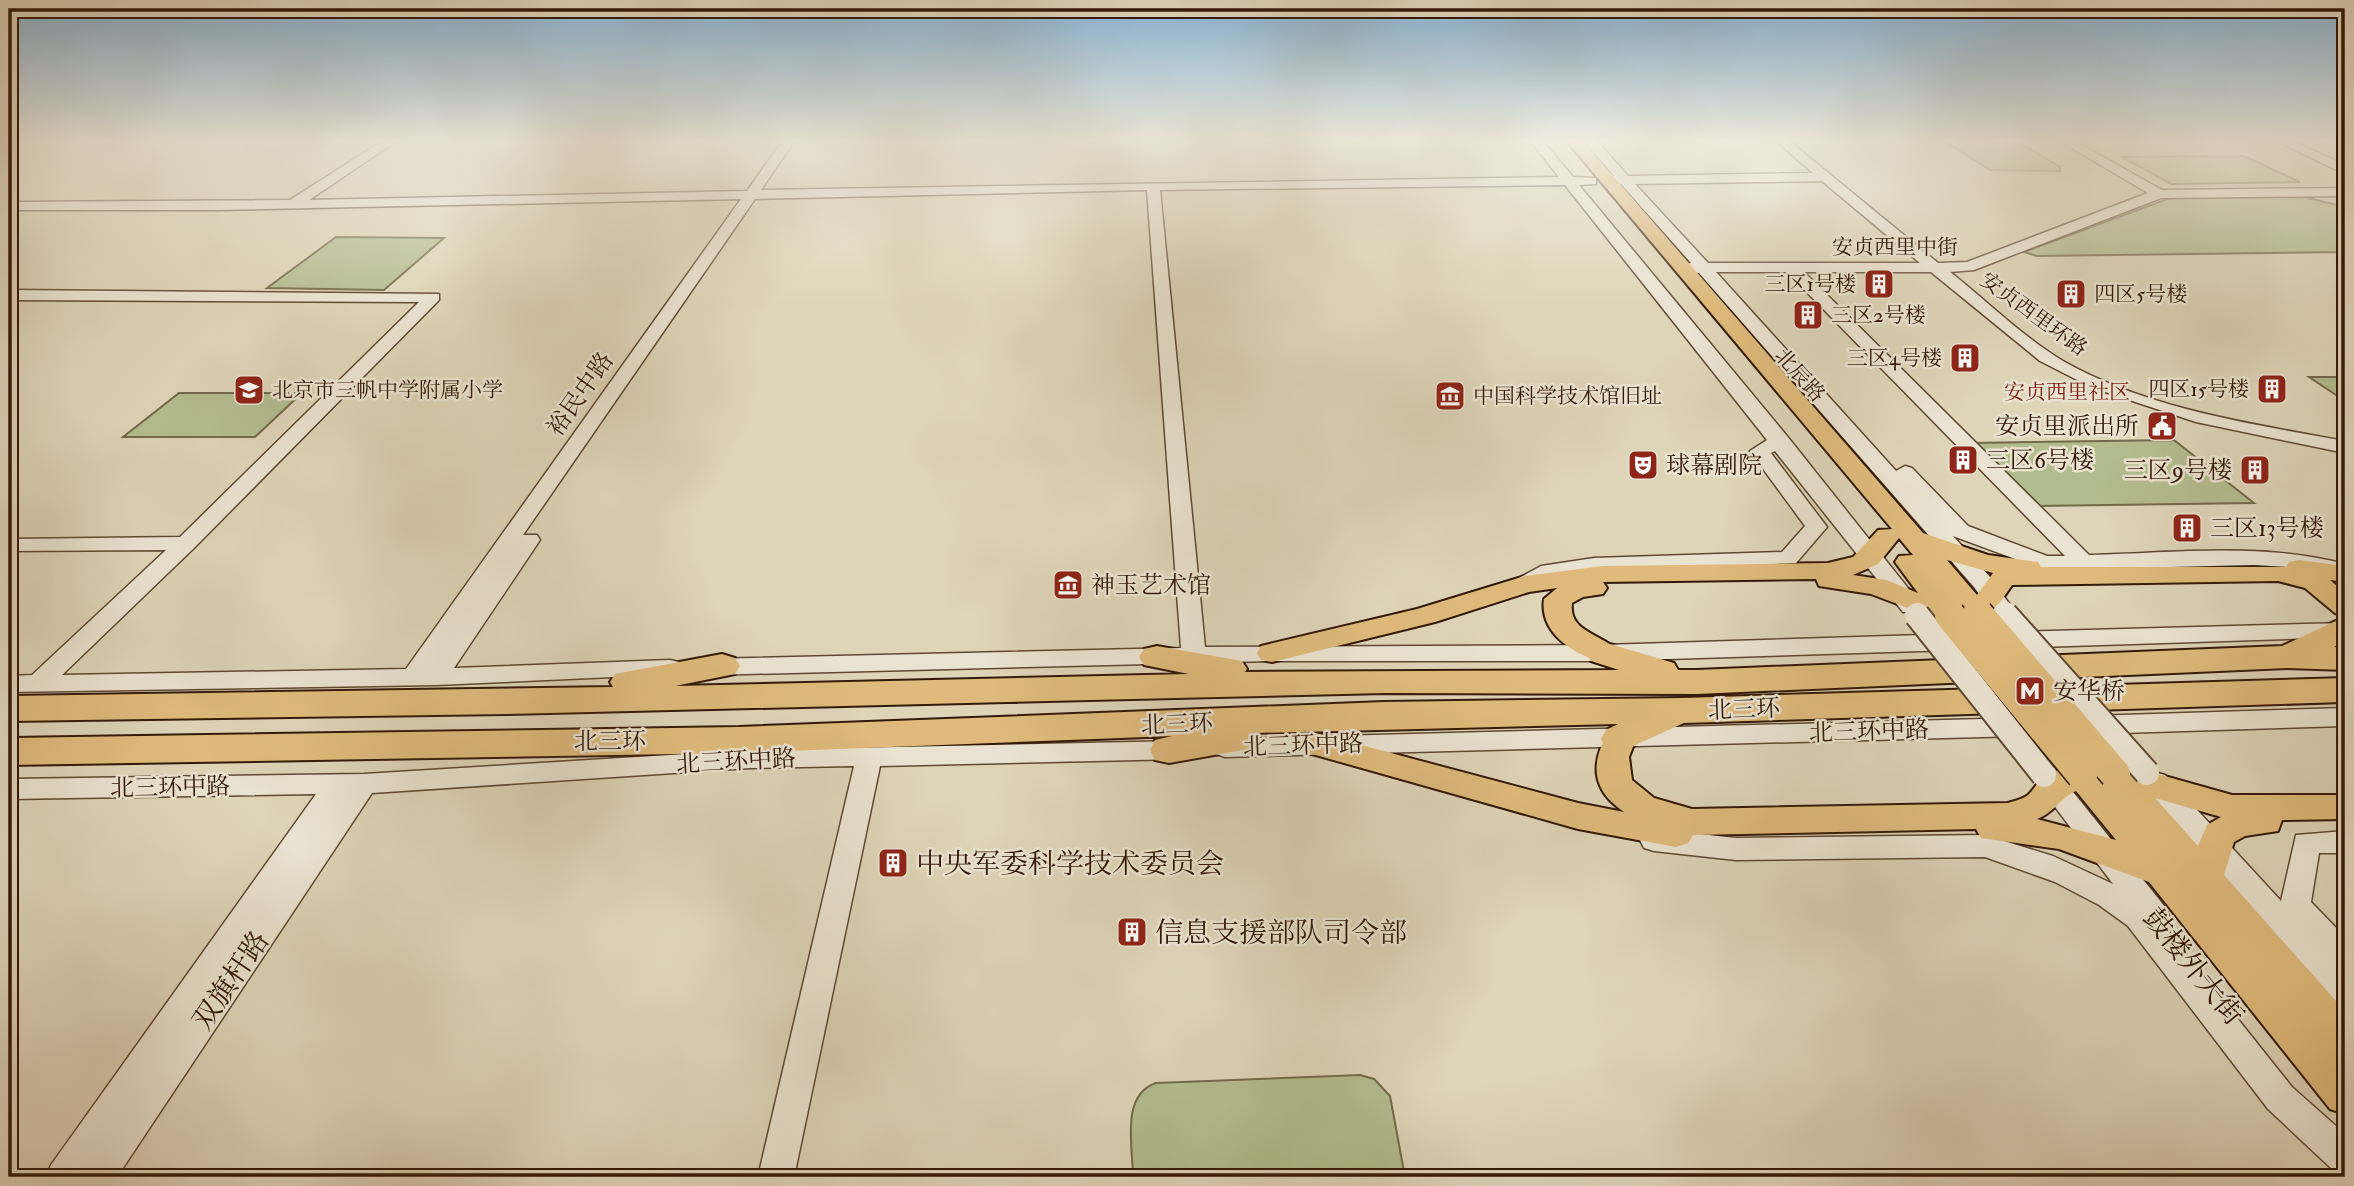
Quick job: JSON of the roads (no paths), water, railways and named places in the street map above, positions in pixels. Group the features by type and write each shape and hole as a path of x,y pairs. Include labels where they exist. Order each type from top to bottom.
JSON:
{"highway":[{"name":"北三环","path":"1690,696 2287,657 2344,631"},
{"path":"1603,653 1690,696"},
{"path":"1157,657 1222,669 1320,671 1384,698"},
{"path":"508,702 722,666"},
{"path":"1620,739 1690,696"},
{"name":"北三环","path":"9,709 508,702 1690,696 2340,698"},
{"path":"1169,750 1384,698"},
{"name":"北三环","path":"9,752 739,740 1384,698"},
{"path":"505,742 750,759"}],"main road":[{"name":"北辰路","path":"1619,195 1890,543 1981,609"},
{"name":"北辰路","path":"1620,195 1682,268 1890,543"},
{"path":"1272,653 1425,616 1525,584 1603,574 1828,571 1856,568 1890,543 2021,568 2273,564 2345,573"},
{"path":"1981,609 2004,577 2278,573 2315,582 2344,631"},
{"path":"1603,653 1561,626 1555,610 1558,598 1577,589 1835,580 1876,586 1911,607 1981,609"},
{"path":"1981,609 2100,778 2210,863 2345,1040"},
{"path":"1620,739 1613,751 1610,765 1620,788 1629,799 1656,815 1692,822 2010,816 2100,778 2232,808 2345,807"},
{"path":"1316,744 1578,816 1687,834 2020,828 2049,831 2082,840 2163,873"},
{"name":"鼓楼外大街","path":"2100,778 2163,873 2345,1095"},
{"path":"2210,863 2219,834 2239,823 2345,819"}],"street":[{"path":"293,204 306,195"},
{"path":"9,206 293,204 659,195"},
{"name":"裕民中路","path":"425,677 756,195"},
{"path":"1154,195 1194,654"},
{"name":"北辰路","path":"1580,195 1780,440 1890,543 1911,607"},
{"name":"北辰路","path":"1624,195 1705,268 1959,556 1981,609"},
{"name":"安贞西里环路","path":"1847,195 1934,268 2063,368 2115,390 2189,414 2266,433 2345,447"},
{"name":"安贞西里中街","path":"1682,268 1969,267 2156,195"},
{"path":"9,218 30,206"},
{"path":"1791,268 2083,562"},
{"path":"9,295 433,296 186,543 38,684"},
{"path":"1854,436 1891,457 1960,531 2045,563 2254,558 2309,561 2345,573"},
{"path":"1525,584 1549,571 1594,565 1788,558 1816,527 1760,450 1780,440"},
{"path":"9,545 186,543"},
{"path":"1911,607 2100,778"},
{"path":"1981,609 2100,778"},
{"path":"9,684 425,677 722,666 1194,654 1603,653 2344,631"},
{"name":"北三环中路","path":"9,789 351,784 750,759 1620,739 2340,698"},
{"path":"776,1177 869,757"},
{"name":"鼓楼外大街","path":"2100,778 2100,849 2345,1156"},
{"path":"64,1177 351,784"},
{"name":"双旗杆路","path":"96,1177 351,784"},
{"path":"1578,816 1633,835 1692,846 1736,849 1985,846 2008,852 2104,894 2128,906 2139,917 2280,1098 2345,1156"},
{"path":"2345,842 2306,843 2295,905 2345,957"},
{"path":"2210,863 2345,992"}],"place":[{"name":"三区1号楼","path":"1879,284"},
{"name":"四区5号楼","path":"2071,294"},
{"name":"三区2号楼","path":"1808,315"},
{"name":"三区4号楼","path":"1965,358"},
{"name":"四区15号楼","path":"2272,389"},
{"name":"北京市三帆中学附属小学","path":"249,390"},
{"name":"中国科学技术馆旧址","path":"1450,396"},
{"name":"安贞里派出所","path":"2162,426"},
{"name":"三区6号楼","path":"1963,460"},
{"name":"球幕剧院","path":"1643,465"},
{"name":"三区9号楼","path":"2255,470"},
{"name":"三区13号楼","path":"2187,528"},
{"name":"神玉艺术馆","path":"1068,585"},
{"name":"安华桥","path":"2030,691"},
{"name":"中央军委科学技术委员会","path":"893,863"},
{"name":"信息支援部队司令部","path":"1132,932"}],"district":[{"name":"安贞西里社区","path":"2067,392"}]}
